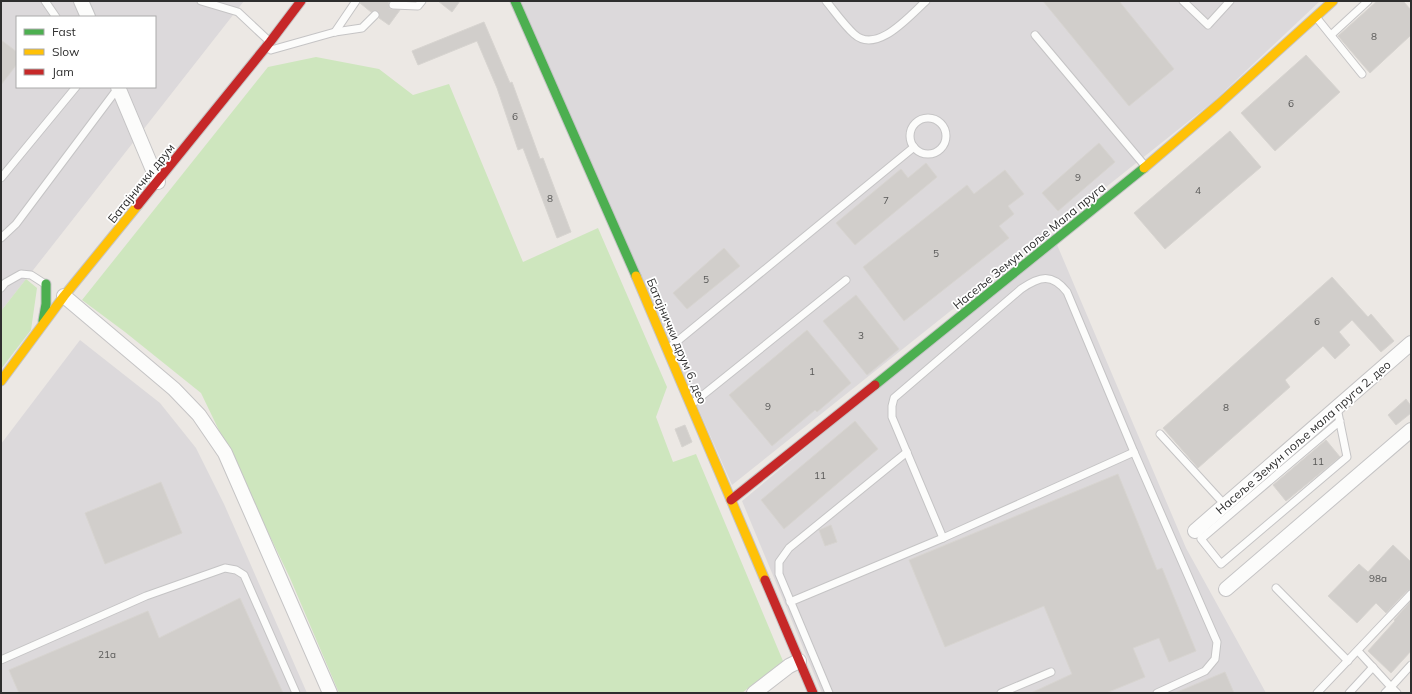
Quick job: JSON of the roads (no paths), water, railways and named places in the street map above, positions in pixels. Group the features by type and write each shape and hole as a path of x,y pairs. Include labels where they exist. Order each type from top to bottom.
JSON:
{"street":[{"path":"81,1 88,16"},
{"name":"Батајнички друм","path":"1,382 64,296 158,182 301,1"},
{"name":"Батајнички друм 6. део","path":"515,1 668,349 813,693"},
{"name":"Насеље Земун поље Мала пруга","path":"731,500 1146,167 1219,104 1333,1"},
{"path":"118,88 158,182"},
{"path":"39,331 45,317 47,291 46,284"},
{"path":"64,296 174,389 199,415 225,453 330,693"},
{"name":"Насеље Земун поље мала пруга 2. део","path":"1195,531 1411,343"},
{"path":"1226,589 1411,430"},
{"path":"754,693 789,666 799,661"}],"lane":[{"path":"45,1 55,16"},
{"path":"201,1 238,12 270,42"},
{"path":"335,32 356,1"},
{"path":"393,5 418,6 422,1"},
{"path":"826,1 855,35 872,40 887,36 926,1"},
{"path":"1183,1 1208,25 1230,1"},
{"path":"1330,35 1368,1"},
{"path":"261,53 335,32 362,28 375,15"},
{"path":"1315,17 1362,74"},
{"path":"1035,35 1146,167"},
{"path":"1,178 75,88"},
{"path":"1,238 16,224 118,88"},
{"path":"924,119 936,121 941,125 945,135 945,140 939,150 934,153 923,154 914,147 910,136 914,125 924,119"},
{"path":"668,349 914,147"},
{"path":"1,288 5,283 21,274 31,276 64,296"},
{"path":"943,538 892,417 891,411 894,398 1021,289 1037,279 1042,278 1057,282 1067,292 1134,452 1217,642 1215,659 1205,671 1157,693"},
{"path":"691,405 846,280"},
{"path":"1337,408 1340,421 1347,457 1221,564 1201,539 1340,421"},
{"path":"1160,434 1224,505"},
{"path":"829,693 779,574 779,562 782,555 907,452"},
{"path":"790,602 943,538 1134,452"},
{"path":"1,660 146,596 225,568 236,570 244,575 296,693"},
{"path":"1276,588 1348,661"},
{"path":"1317,693 1411,594"},
{"path":"1358,651 1396,693"},
{"path":"1385,693 1411,665"},
{"path":"1348,693 1373,667"},
{"path":"1001,693 1051,672"}]}
